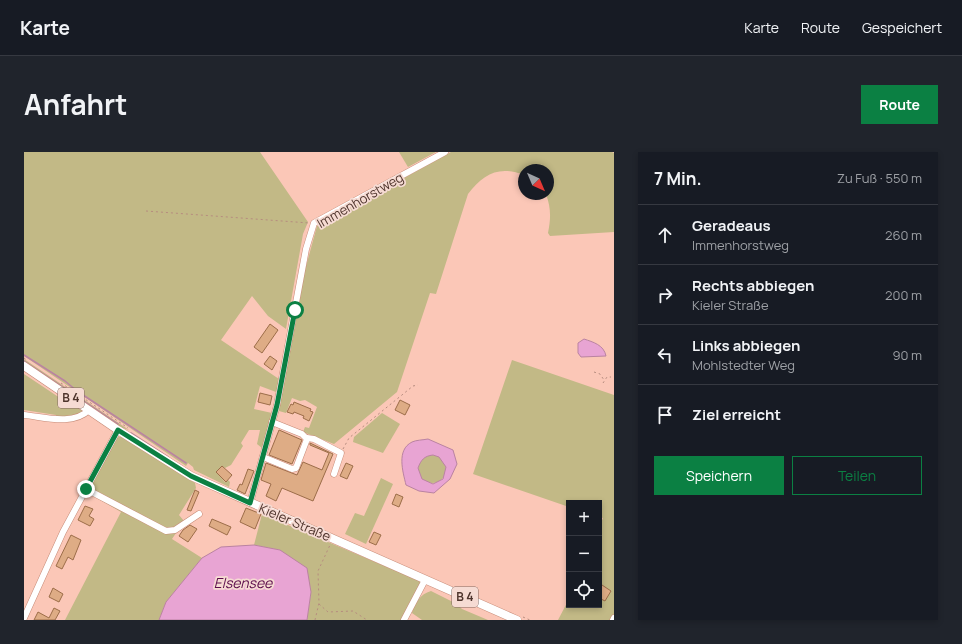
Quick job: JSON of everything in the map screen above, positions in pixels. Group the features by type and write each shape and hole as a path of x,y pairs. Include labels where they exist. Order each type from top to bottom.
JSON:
{"main road":[{"name":"Kieler Straße","path":"27,364 118,430 191,476 517,620"}],"street":[{"name":"Immenhorstweg","path":"250,503 272,422 306,249 314,223 445,152"},
{"path":"24,415 54,419 76,418 89,410"},
{"path":"272,422 302,434 307,438 314,439 341,453 334,474"},
{"path":"24,618 63,532 118,430"},
{"path":"263,457 292,469 296,468 307,438"},
{"path":"86,489 166,531 175,530 199,514"},
{"path":"404,620 425,580"}],"path":[{"path":"146,211 314,223"},
{"path":"24,358 27,364"},
{"path":"594,372 600,374 604,380"},
{"path":"603,383 604,380 611,377"},
{"path":"58,380 131,430"},
{"path":"341,453 349,438 413,386 418,385"},
{"path":"315,620 319,603 318,571 333,539"},
{"path":"319,603 328,612 353,611 367,620"}],"shaded area":[{"path":"24,152 260,152 308,222 303,234 286,329 268,316 252,296 221,340 279,379 276,392 260,386 254,409 272,413 262,448 257,444 260,430 249,430 241,443 243,446 231,465 225,468 222,466 216,472 225,482 228,480 230,482 229,487 194,470 188,463 186,466 24,356"},
{"path":"399,152 436,152 408,167"},
{"path":"451,152 614,153 614,232 550,236 548,233 550,209 548,200 554,200 554,164 518,164 518,173 499,171 492,173 474,187 468,194 436,294 430,293 397,392 334,444 303,432 305,427 309,428 317,407 305,400 300,401 292,398 286,413 279,411 305,270 317,226"},
{"path":"24,359 129,430 119,427 24,363"},
{"path":"512,360 614,395 614,615 610,620 558,620 566,605 566,608 602,608 602,500 566,500 566,506 473,474"},
{"path":"24,374 63,400 65,398 84,411 75,416 56,417 56,415 24,410"},
{"path":"382,413 400,424 383,453 353,442 354,437"},
{"path":"121,436 195,483 196,488 179,515 184,521 172,539 202,558 166,602 159,620 65,620 121,512 88,493 89,487 115,439"},
{"path":"432,455 442,459 446,469 442,479 432,483 422,479 418,469 422,459"},
{"path":"381,478 393,484 366,544 345,534 355,513 364,516"},
{"path":"262,514 420,581 420,584 402,620 307,620 311,592 280,550 254,545"},
{"path":"431,591 457,604 462,609 488,620 422,620 412,613 418,599 427,592"}],"water":[{"path":"584,339 601,347 606,356 581,357 578,353 578,343"},
{"path":"428,439 453,450 457,464 450,479 434,493 419,491 406,485 402,468 402,456 407,446 414,441","holes":["433,455 439,457 446,467 443,479 433,484 422,479 418,468 425,457"]},
{"name":"Elsensee","path":"254,545 280,550 307,568 311,592 307,620 159,620 166,602 202,558 221,547"}],"building":[{"path":"270,324 278,330 262,353 254,347"},
{"path":"270,356 277,361 272,370 264,364"},
{"path":"260,393 272,396 270,405 258,402"},
{"path":"400,400 410,405 405,415 395,410"},
{"path":"294,402 311,409 310,411 313,412 309,421 303,418 304,416 294,412 293,414 287,412 291,404 293,405"},
{"path":"279,430 302,440 292,464 269,455"},
{"path":"310,443 333,454 313,501 282,488 276,501 266,496 271,484 261,480 266,463 297,475 303,462 322,470 329,453 310,445"},
{"path":"346,463 353,466 347,479 340,476"},
{"path":"222,466 232,475 226,482 216,472"},
{"path":"248,469 254,471 245,494 237,490 240,484 242,485"},
{"path":"195,490 199,492 191,511 187,510"},
{"path":"396,494 403,497 399,507 392,504"},
{"path":"85,506 93,509 89,516 94,519 90,526 78,520"},
{"path":"246,508 261,514 255,529 240,522"},
{"path":"212,519 231,527 227,535 209,526"},
{"path":"190,525 197,529 188,542 179,536 183,530"},
{"path":"374,532 381,535 376,545 369,542"},
{"path":"71,535 81,540 73,560 68,557 62,569 56,566"},
{"path":"602,585 611,591 605,601 602,600"},
{"path":"53,588 63,594 59,602 49,597"},
{"path":"54,608 60,611 55,620 34,620 38,612 49,618"}],"waterway":[{"path":"24,355 186,463"},
{"path":"24,361 118,424"},
{"path":"131,433 168,457"}],"route":[{"path":"86,489 118,430 191,476 250,503 277,405 295,310"}]}
